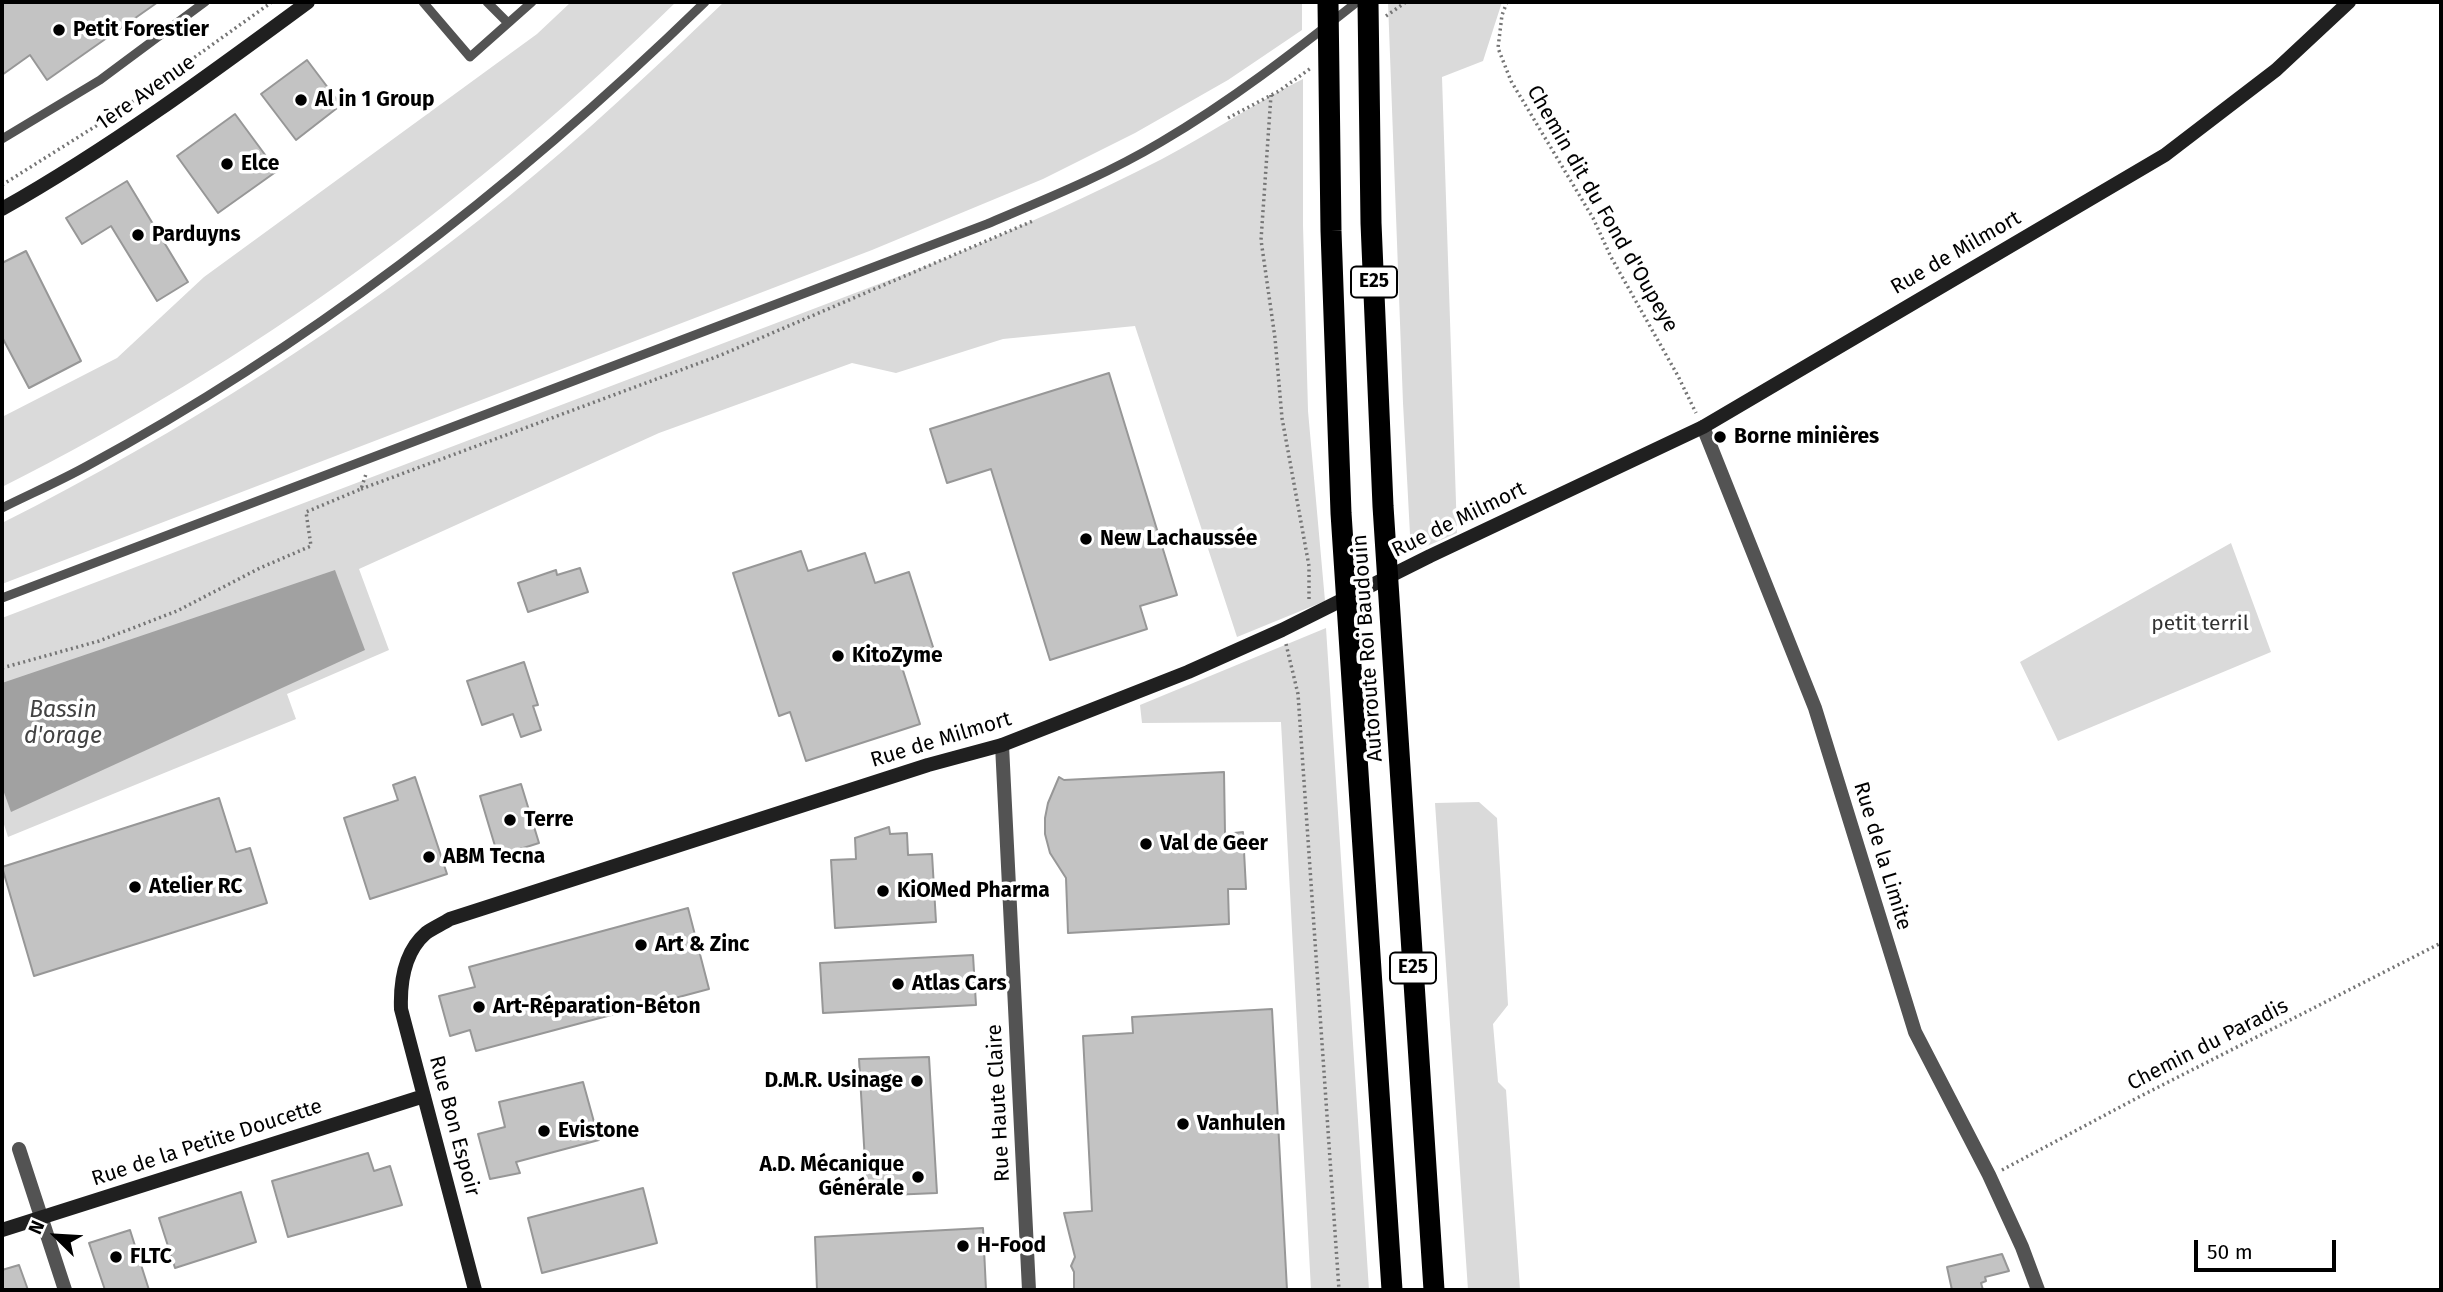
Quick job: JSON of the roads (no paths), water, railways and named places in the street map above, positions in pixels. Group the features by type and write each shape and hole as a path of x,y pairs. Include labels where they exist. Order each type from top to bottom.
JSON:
{"highway":[{"name":"Autoroute Roi Baudouin","path":"1328,2 1331,231 1341,513 1392,1290"},
{"name":"Autoroute Roi Baudouin","path":"1368,2 1371,223 1383,506 1434,1290"}],"street":[{"name":"1ère Avenue","path":"2,209 112,143 173,102 308,2"},
{"name":"Rue de Milmort","path":"402,972 412,951 425,934 450,919 928,765 1002,746 1120,701 1282,630 1430,556 1703,427 2165,155 2276,70 2349,2"},
{"name":"Rue de la Limite","path":"1703,427 1815,708 1915,1032 1989,1175 2022,1247 2038,1290"},
{"name":"Rue Haute Claire","path":"1002,746 1029,1290"},
{"name":"Rue Bon Espoir","path":"402,972 401,1009 475,1290"},
{"name":"Rue de la Petite Doucette","path":"2,1230 424,1096"},
{"path":"19,1149 65,1290"}],"lane":[{"path":"2,139 100,80 205,2"},
{"path":"423,2 470,57 532,2"},
{"path":"487,2 508,23"},
{"path":"2,508 87,466 232,381 356,296 490,193 638,67 705,2"},
{"path":"2,598 974,229 1076,186 1159,143 1227,101 1292,55 1357,2"}],"water":[{"name":"Bassin d'orage","path":"335,570 365,650 11,812 2,787 2,683"}],"place":[{"name":"Petit Forestier","path":"59,30"},
{"name":"Al in 1 Group","path":"301,100"},
{"name":"Elce","path":"227,164"},
{"name":"Parduyns","path":"138,235"},
{"name":"Borne minières","path":"1720,437"},
{"name":"New Lachaussée","path":"1086,539"},
{"name":"KitoZyme","path":"838,656"},
{"name":"Terre","path":"510,820"},
{"name":"Val de Geer","path":"1146,844"},
{"name":"ABM Tecna","path":"429,857"},
{"name":"Atelier RC","path":"135,887"},
{"name":"KiOMed Pharma","path":"883,891"},
{"name":"Art & Zinc","path":"641,945"},
{"name":"Atlas Cars","path":"898,984"},
{"name":"Art-Réparation-Béton","path":"479,1007"},
{"name":"D.M.R. Usinage","path":"917,1081"},
{"name":"Vanhulen","path":"1183,1124"},
{"name":"Evistone","path":"544,1131"},
{"name":"A.D. Mécanique Générale","path":"918,1177"},
{"name":"H-Food","path":"963,1246"},
{"name":"FLTC","path":"116,1257"}],"park label":[{"name":"petit terril","path":"2200,624"}]}
